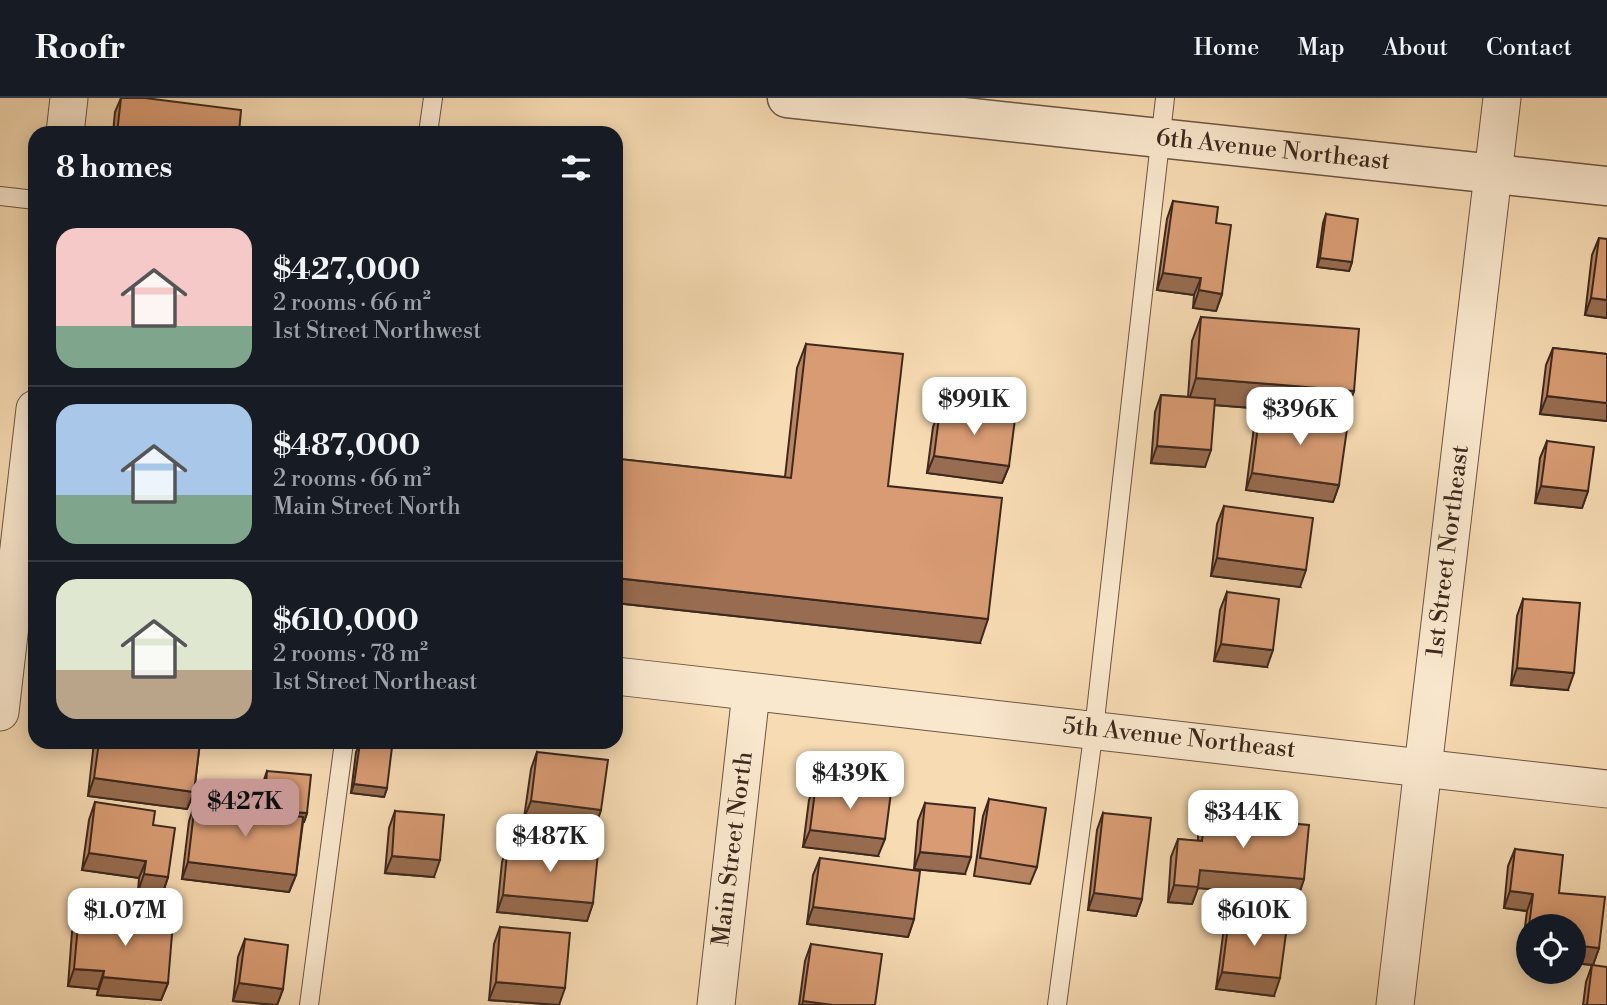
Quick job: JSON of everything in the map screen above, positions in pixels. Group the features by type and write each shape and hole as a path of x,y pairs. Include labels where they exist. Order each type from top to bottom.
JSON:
{"street":[{"path":"66,126 69,98"},
{"name":"6th Avenue Northeast","path":"786,98 939,106 1161,137 1607,186"},
{"name":"1st Street Northeast","path":"1395,1005 1502,98"},
{"path":"0,712 28,476"},
{"name":"5th Avenue Northeast","path":"623,677 1607,789"},
{"name":"Main Street North","path":"716,1005 751,693"}],"lane":[{"path":"429,126 433,98"},
{"path":"1057,1005 1094,729 1166,98"},
{"path":"0,196 28,199"},
{"path":"309,1005 343,749"}],"building":[{"path":"121,98 145,98 241,110 240,126 118,126"},
{"path":"1173,201 1218,207 1216,223 1231,225 1222,294 1199,290 1201,278 1163,273"},
{"path":"1326,214 1358,219 1352,262 1320,258"},
{"path":"1599,238 1607,239 1607,300 1591,298"},
{"path":"1201,317 1359,329 1354,391 1196,378"},
{"path":"806,344 903,354 888,486 1002,498 988,619 623,579 623,459 791,478"},
{"path":"1553,348 1607,354 1607,403 1547,396"},
{"path":"1161,395 1215,399 1211,450 1157,446"},
{"path":"940,409 1015,419 1009,466 934,456"},
{"path":"1260,410 1348,422 1339,485 1252,473"},
{"path":"1547,441 1594,447 1588,491 1541,486"},
{"path":"1224,506 1313,518 1306,570 1217,558"},
{"path":"1227,592 1279,599 1273,650 1221,644"},
{"path":"1523,599 1580,603 1574,673 1517,668"},
{"path":"98,749 199,749 194,792 94,778"},
{"path":"359,749 392,749 387,788 354,784"},
{"path":"537,752 608,760 601,810 531,801"},
{"path":"267,771 311,775 307,813 264,810"},
{"path":"816,783 891,792 885,839 810,830"},
{"path":"989,799 1046,808 1037,867 980,858"},
{"path":"95,802 155,811 153,825 175,828 168,877 144,874 146,861 89,853"},
{"path":"195,803 303,817 296,875 188,862"},
{"path":"925,803 975,808 971,857 920,852"},
{"path":"395,811 444,815 440,860 392,856"},
{"path":"1103,813 1151,818 1142,899 1094,893"},
{"path":"1205,816 1309,825 1304,879 1200,870 1198,887 1174,885 1178,839 1202,841"},
{"path":"508,844 598,853 593,903 503,895"},
{"path":"1515,849 1563,855 1559,893 1605,897 1599,948 1586,946 1586,914 1530,914 1533,894 1510,891"},
{"path":"820,858 920,871 914,919 813,907"},
{"path":"79,914 173,922 168,983 103,977 104,971 74,969"},
{"path":"1229,918 1287,926 1280,978 1222,972"},
{"path":"500,927 570,933 565,988 496,982"},
{"path":"245,939 288,945 283,989 239,983"},
{"path":"811,944 882,954 875,1005 833,1005 803,1001"},
{"path":"1592,965 1607,967 1607,1005 1587,1005"}]}
